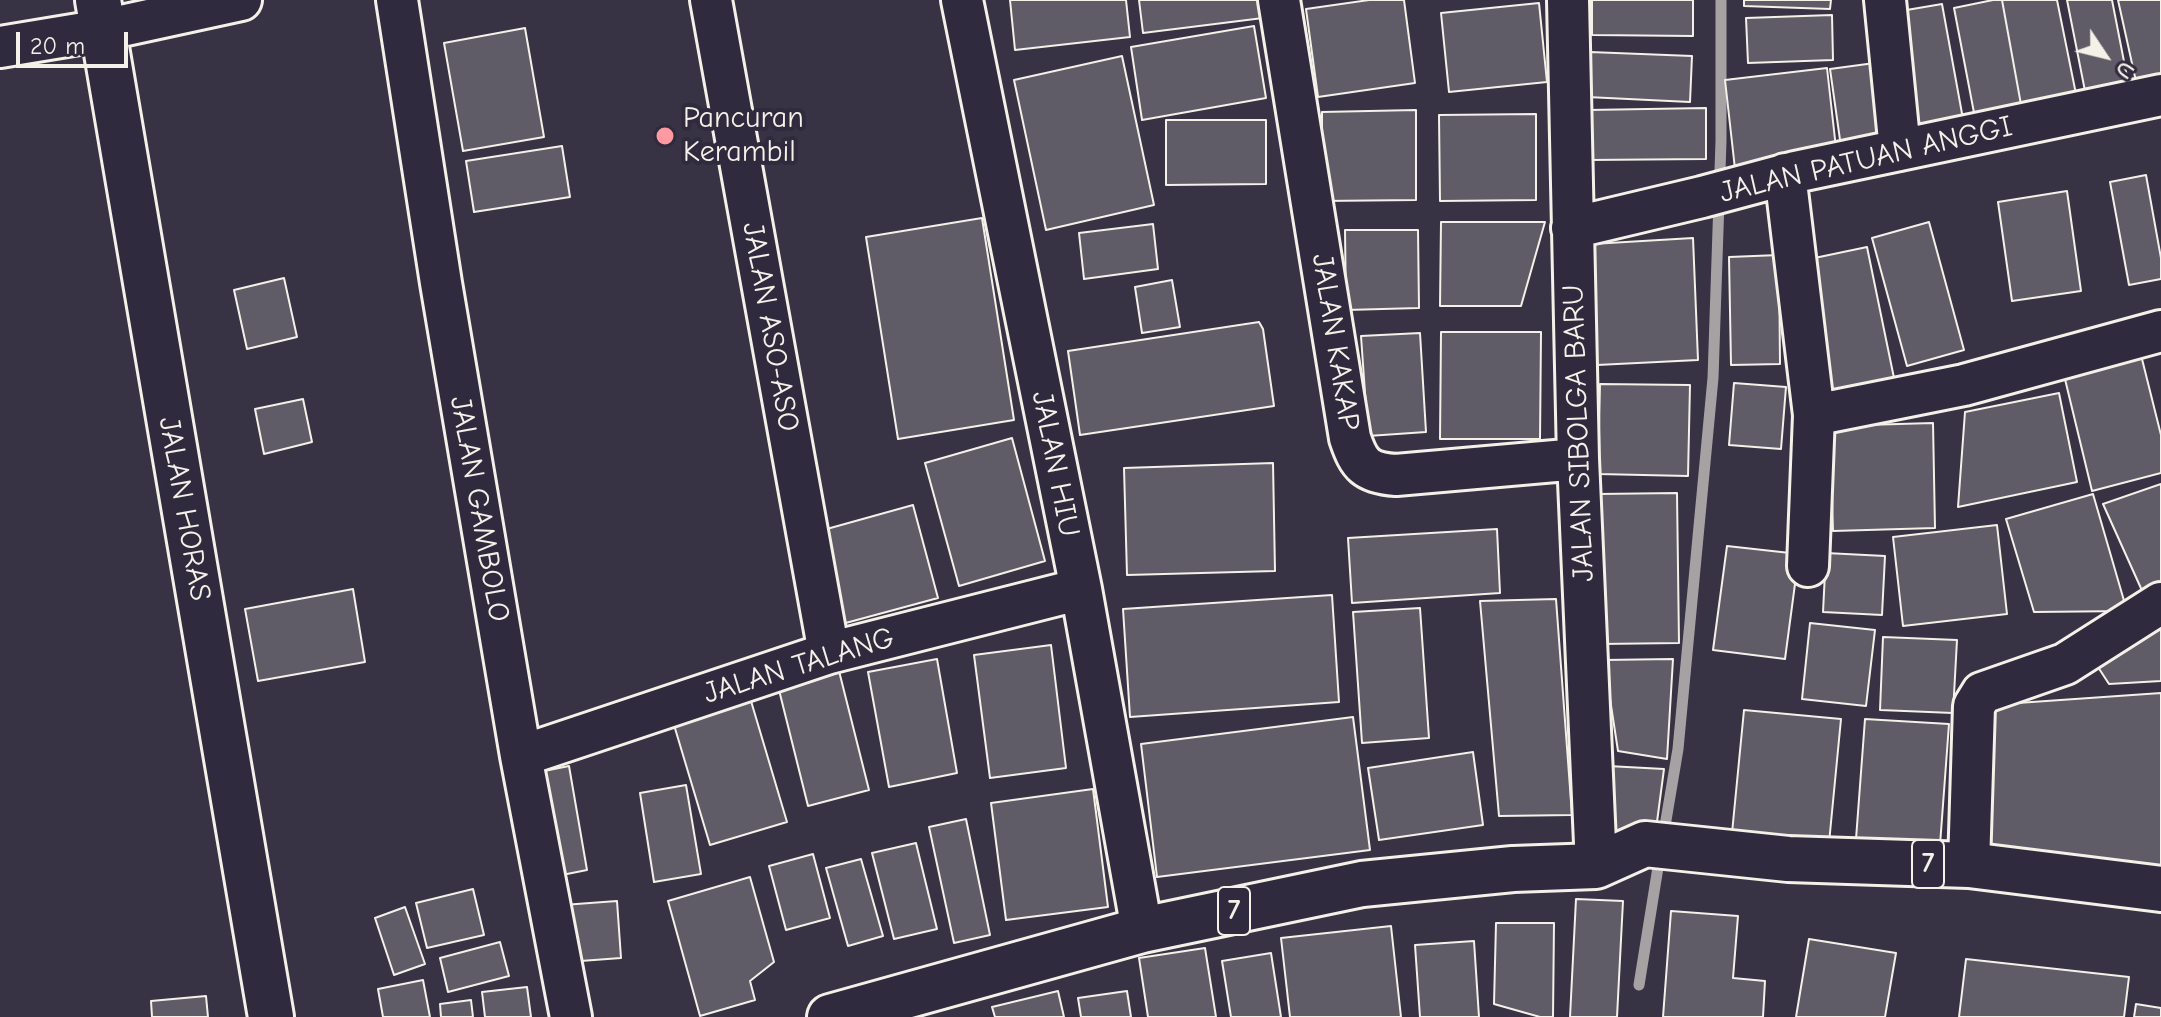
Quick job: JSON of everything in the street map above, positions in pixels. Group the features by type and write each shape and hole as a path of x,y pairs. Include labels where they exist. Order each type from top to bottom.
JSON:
{"highway":[{"name":"JALAN HORAS","path":"101,15 271,1017"},
{"name":"7","path":"830,1017 1142,930 1362,884 1513,869 1596,866 1645,844 1788,859 1969,865 2161,889"}],"street":[{"path":"0,47 101,15 241,0"},
{"name":"JALAN GAMBOLO","path":"397,0 521,756 571,1017"},
{"name":"JALAN ASO-ASO","path":"711,0 829,653"},
{"name":"JALAN HIU","path":"962,0 1081,589 1142,930"},
{"name":"JALAN KAKAP","path":"1279,0 1350,438 1356,457 1367,468 1380,474 1396,475 1578,459"},
{"name":"JALAN SIBOLGA BARU","path":"1568,0 1578,459 1596,866"},
{"path":"1885,0 1900,150"},
{"name":"JALAN PATUAN ANGGI","path":"1572,228 1785,174 2161,95"},
{"path":"1785,174 1814,415 1808,566"},
{"path":"1814,415 1964,385 2161,331"},
{"name":"JALAN TALANG","path":"521,756 829,653 1081,589"},
{"path":"1969,865 1974,706 1982,693 2065,664 2161,603"}],"building":[{"path":"1010,0 1126,0 1130,37 1015,50"},
{"path":"1139,0 1261,0 1263,18 1143,33"},
{"path":"1369,0 1404,0 1415,83 1318,97 1306,9"},
{"path":"1592,0 1693,0 1693,36 1592,35"},
{"path":"1744,0 1831,0 1830,9 1744,6"},
{"path":"2002,0 2022,110 1975,118 1954,8"},
{"path":"2002,0 2057,0 2076,94 2022,110"},
{"path":"2067,0 2112,0 2129,87 2086,96"},
{"path":"2118,0 2161,0 2161,80 2137,86"},
{"path":"1539,3 1547,82 1449,92 1441,13"},
{"path":"1942,4 1963,119 1915,128 1895,12"},
{"path":"1832,15 1833,60 1748,63 1746,18"},
{"path":"1254,26 1266,98 1142,120 1131,47"},
{"path":"525,28 544,137 463,151 444,43"},
{"path":"1590,52 1692,56 1690,102 1587,97"},
{"path":"1122,56 1154,205 1046,230 1014,80"},
{"path":"1882,62 1894,146 1842,154 1830,69"},
{"path":"1827,68 1837,157 1735,169 1725,80"},
{"path":"1706,108 1706,159 1588,160 1588,110"},
{"path":"1416,110 1416,200 1322,201 1322,112"},
{"path":"1536,114 1536,200 1440,201 1439,115"},
{"path":"1166,120 1266,120 1266,184 1166,185"},
{"path":"562,146 570,197 474,212 466,161"},
{"path":"2146,175 2161,258 2161,279 2129,285 2110,182"},
{"path":"2067,191 2081,291 2012,301 1998,202"},
{"path":"982,218 1014,420 898,439 866,237"},
{"path":"1441,222 1545,222 1521,306 1440,306"},
{"path":"1929,222 1964,350 1907,366 1872,238"},
{"path":"1153,224 1158,269 1084,279 1079,233"},
{"path":"1345,230 1418,230 1419,308 1346,310"},
{"path":"1693,238 1698,360 1597,365 1592,244"},
{"path":"1867,247 1894,378 1831,391 1805,260"},
{"path":"1779,255 1780,364 1731,365 1729,257"},
{"path":"284,278 297,337 247,349 234,290"},
{"path":"1172,280 1180,327 1142,333 1135,287"},
{"path":"1259,322 1263,329 1274,406 1080,435 1068,351"},
{"path":"1441,332 1541,332 1540,439 1440,439"},
{"path":"1420,333 1426,432 1368,436 1361,336"},
{"path":"2141,355 2161,435 2161,473 2092,491 2064,375"},
{"path":"1734,383 1786,387 1781,449 1729,445"},
{"path":"1600,384 1690,385 1688,476 1598,474"},
{"path":"2059,393 2077,482 1958,507 1965,412"},
{"path":"303,399 312,442 264,454 255,409"},
{"path":"1933,423 1935,528 1833,531 1830,426"},
{"path":"1012,438 1045,561 959,586 925,463"},
{"path":"1273,463 1275,571 1127,575 1124,468"},
{"path":"2161,484 2161,587 2144,595 2103,504"},
{"path":"1677,493 1679,643 1600,644 1598,494"},
{"path":"2093,494 2127,611 2034,612 2006,519"},
{"path":"913,505 938,598 842,624 816,532"},
{"path":"1997,525 2007,614 1903,626 1893,537"},
{"path":"1497,529 1500,593 1352,603 1348,538"},
{"path":"1727,546 1799,554 1785,659 1713,650"},
{"path":"1826,553 1885,556 1882,615 1823,612"},
{"path":"353,589 365,662 258,681 245,609"},
{"path":"1332,595 1339,702 1130,717 1123,609"},
{"path":"1556,599 1572,815 1499,816 1480,601"},
{"path":"1420,608 1429,738 1362,743 1353,612"},
{"path":"1810,623 1875,630 1866,706 1802,699"},
{"path":"2161,624 2161,681 2109,684 2096,664"},
{"path":"1883,637 1957,640 1953,713 1880,710"},
{"path":"1051,645 1066,768 990,778 974,655"},
{"path":"937,659 957,773 889,787 868,672"},
{"path":"1673,659 1667,759 1618,751 1604,660"},
{"path":"838,667 869,790 808,806 777,682"},
{"path":"2161,693 2161,875 1984,852 1989,705"},
{"path":"751,701 787,822 710,845 674,725"},
{"path":"1744,710 1841,719 1829,843 1732,833"},
{"path":"1353,717 1370,850 1157,877 1141,744"},
{"path":"1865,719 1949,724 1940,845 1856,839"},
{"path":"1473,752 1483,825 1379,840 1368,768"},
{"path":"569,766 587,870 552,877 534,773"},
{"path":"1608,766 1664,769 1655,837 1610,831"},
{"path":"686,785 701,874 654,882 640,793"},
{"path":"1093,789 1108,907 1006,920 991,803"},
{"path":"966,819 990,935 954,943 929,827"},
{"path":"916,843 937,929 894,939 872,853"},
{"path":"813,854 830,918 786,930 769,866"},
{"path":"861,859 883,936 848,946 826,868"},
{"path":"750,877 774,962 750,981 755,1000 700,1016 668,901"},
{"path":"473,889 484,935 427,948 416,903"},
{"path":"1576,899 1623,901 1617,1017 1570,1017"},
{"path":"617,901 621,958 567,962 563,905"},
{"path":"405,907 425,964 394,975 375,918"},
{"path":"1671,911 1738,916 1733,978 1765,981 1763,1017 1663,1017"},
{"path":"1496,923 1554,923 1553,1017 1540,1017 1494,1004"},
{"path":"1391,926 1401,1017 1290,1017 1281,938"},
{"path":"1809,939 1896,953 1885,1017 1796,1017"},
{"path":"1474,941 1479,1017 1420,1017 1415,945"},
{"path":"500,942 509,976 448,992 440,958"},
{"path":"1205,948 1216,1017 1148,1017 1139,958"},
{"path":"1271,953 1281,1017 1231,1017 1222,961"},
{"path":"1966,959 2129,977 2124,1017 1959,1017"},
{"path":"423,980 430,1017 383,1017 378,989"},
{"path":"527,987 531,1017 485,1017 482,992"},
{"path":"1058,991 1064,1017 995,1017 992,1007"},
{"path":"1127,991 1131,1017 1081,1017 1078,998"},
{"path":"206,996 208,1017 152,1017 151,1001"},
{"path":"471,1000 473,1017 441,1017 440,1004"},
{"path":"2136,1004 2161,1008 2161,1017 2134,1017"}],"waterway":[{"path":"1663,838 1678,749 1713,378 1721,141 1721,0"},
{"path":"1639,985 1660,855"}],"place":[{"name":"Pancuran Kerambil","path":"665,136"}]}
